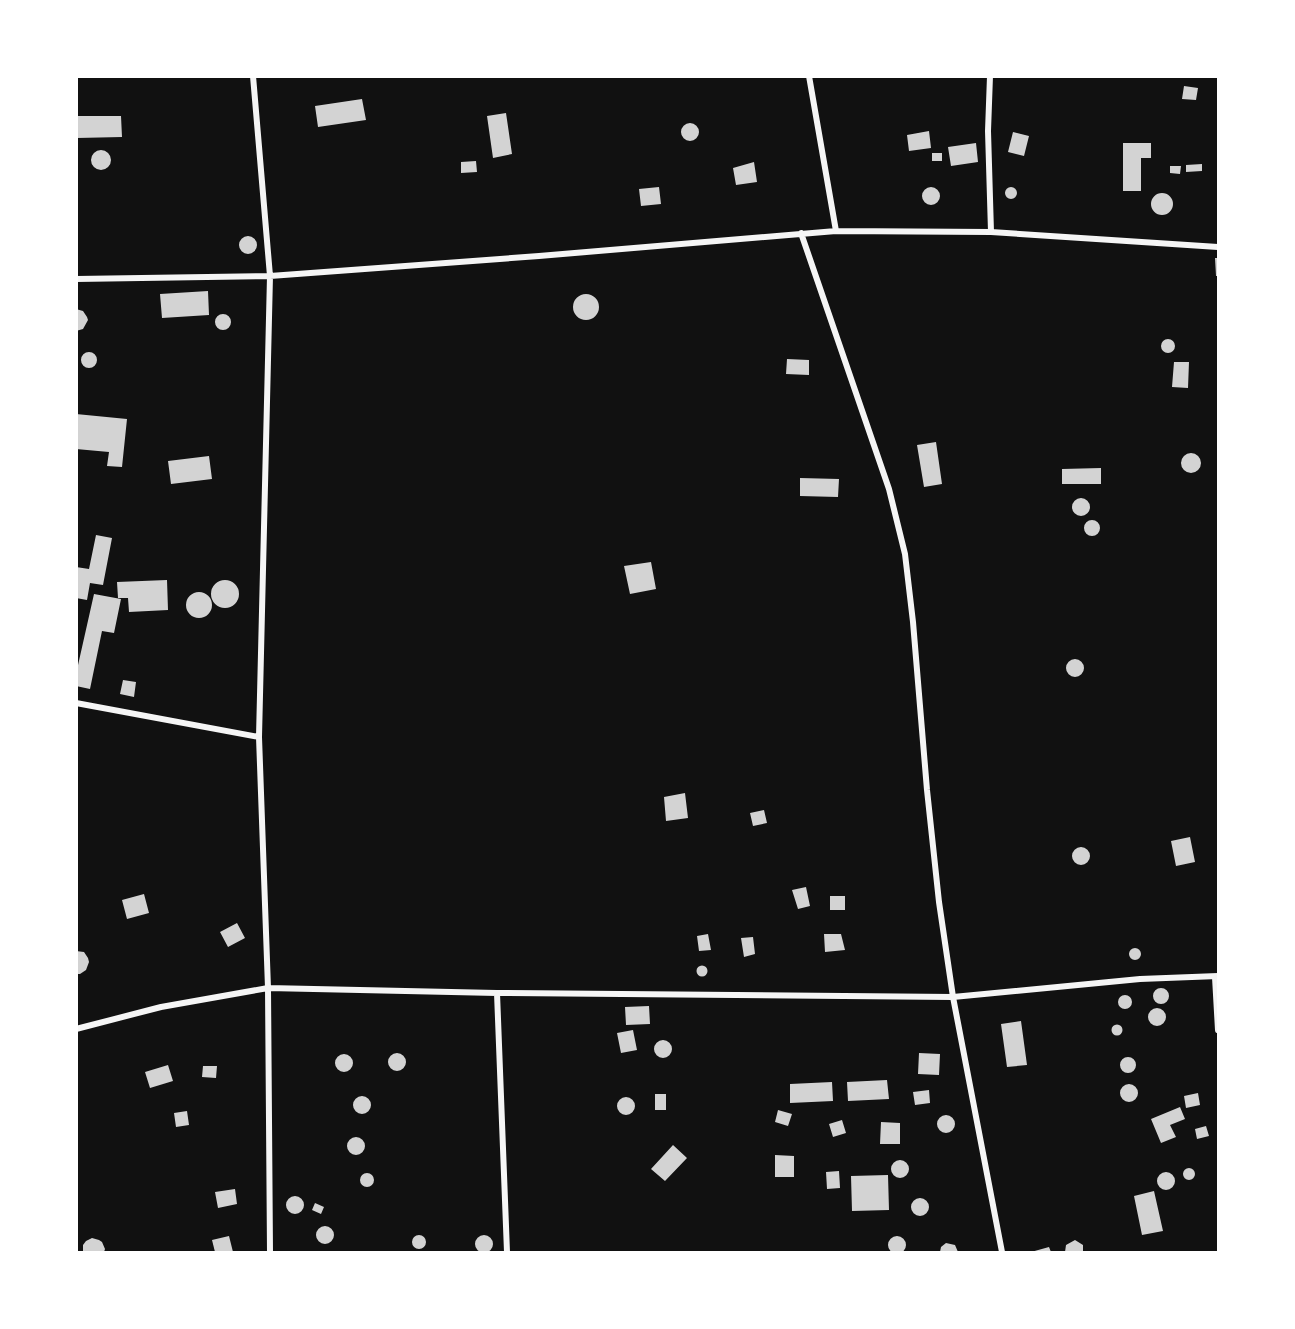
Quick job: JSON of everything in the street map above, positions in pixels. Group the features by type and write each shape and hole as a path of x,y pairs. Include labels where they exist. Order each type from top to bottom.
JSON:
{"street":[{"path":"254,76 270,276 259,737 268,988 270,1252"},
{"path":"809,76 836,231"},
{"path":"990,76 988,130 991,232"},
{"path":"76,279 270,276 836,231 991,232 1218,247"},
{"path":"801,233 889,489 905,554 914,622 927,790 938,891 953,997 1002,1252"},
{"path":"76,703 259,737"},
{"path":"76,1029 161,1007 268,988 497,993 953,997 1140,979 1217,976 1218,1030"},
{"path":"497,993 507,1252"}],"building":[{"path":"1184,86 1198,88 1196,100 1182,99"},
{"path":"362,99 366,120 318,127 315,106"},
{"path":"506,113 512,154 493,158 487,116"},
{"path":"77,116 121,116 122,137 77,138"},
{"path":"690,123 696,126 699,132 696,138 690,141 684,138 681,132 684,126"},
{"path":"929,131 931,148 909,151 907,135"},
{"path":"1013,132 1029,136 1024,156 1008,152"},
{"path":"976,143 978,162 951,166 948,147"},
{"path":"1123,143 1151,143 1151,158 1141,158 1141,191 1123,191"},
{"path":"101,150 108,153 111,160 108,167 101,170 94,167 91,160 94,153"},
{"path":"932,153 942,153 942,161 932,161"},
{"path":"476,161 477,172 461,173 461,162"},
{"path":"754,162 757,182 736,185 733,168"},
{"path":"1202,164 1202,171 1186,172 1186,165"},
{"path":"1170,166 1181,166 1180,174 1170,173"},
{"path":"659,187 661,204 641,206 639,189"},
{"path":"931,187 937,190 940,196 937,202 931,205 925,202 922,196 925,190"},
{"path":"1013,187 1017,193 1013,199 1009,199 1005,191"},
{"path":"1162,193 1172,200 1173,204 1166,214 1162,215 1152,208 1151,204 1158,194"},
{"path":"244,236 252,236 257,241 255,252 244,254 239,249 239,241"},
{"path":"1215,258 1218,258 1218,276 1216,276"},
{"path":"208,291 209,315 162,318 160,294"},
{"path":"586,294 595,298 599,307 595,316 586,320 577,316 573,307 577,298"},
{"path":"76,309 83,311 88,320 83,329 76,331"},
{"path":"223,314 231,322 223,330 215,322"},
{"path":"1168,339 1173,341 1175,346 1173,351 1168,353 1163,351 1161,346 1163,341"},
{"path":"86,352 92,352 97,360 95,366 86,368 81,363 81,357"},
{"path":"787,359 809,360 809,375 786,374"},
{"path":"1174,362 1189,362 1188,388 1172,387"},
{"path":"76,414 127,419 122,467 107,466 109,452 76,449"},
{"path":"936,442 942,484 924,487 917,445"},
{"path":"1187,453 1195,453 1201,459 1201,467 1195,473 1187,473 1181,467 1181,459"},
{"path":"209,456 212,479 171,484 168,461"},
{"path":"1101,468 1101,484 1062,484 1062,469"},
{"path":"800,478 839,479 838,497 800,496"},
{"path":"1077,498 1085,498 1090,503 1088,514 1077,516 1072,511 1072,503"},
{"path":"1089,520 1095,520 1100,528 1098,534 1089,536 1084,531 1084,525"},
{"path":"96,535 112,538 103,585 90,583 87,600 76,598 76,567 89,569"},
{"path":"651,562 656,589 630,594 624,566"},
{"path":"167,580 168,610 129,612 128,598 118,598 117,582"},
{"path":"225,580 235,584 239,594 235,604 225,608 215,604 211,594 215,584"},
{"path":"199,592 208,596 212,605 208,614 199,618 190,614 186,605 190,596"},
{"path":"94,594 121,599 114,633 102,631 90,689 76,686 76,674"},
{"path":"1071,659 1079,659 1084,664 1082,675 1071,677 1066,672 1066,664"},
{"path":"123,680 136,682 134,697 120,694"},
{"path":"685,793 688,818 666,821 664,797"},
{"path":"764,810 767,823 753,826 750,813"},
{"path":"1190,837 1195,862 1176,866 1171,841"},
{"path":"1077,847 1085,847 1090,852 1088,863 1077,865 1072,860 1072,852"},
{"path":"806,887 810,906 798,909 792,890"},
{"path":"144,894 149,913 127,919 122,900"},
{"path":"830,896 845,896 845,910 830,910"},
{"path":"237,923 245,938 228,947 220,932"},
{"path":"708,934 711,950 699,951 697,936"},
{"path":"824,934 841,934 845,950 825,952"},
{"path":"753,937 755,954 744,957 741,938"},
{"path":"1137,948 1141,954 1137,960 1133,960 1129,952"},
{"path":"76,951 84,952 89,962 86,970 80,974 76,974"},
{"path":"702,965 708,971 702,977 696,971"},
{"path":"1161,988 1167,990 1169,996 1167,1002 1161,1004 1155,1002 1153,996 1155,990"},
{"path":"1125,995 1130,997 1132,1002 1130,1007 1125,1009 1120,1007 1118,1002 1120,997"},
{"path":"649,1006 650,1024 626,1025 625,1007"},
{"path":"1153,1008 1161,1008 1166,1013 1164,1024 1153,1026 1148,1021 1148,1013"},
{"path":"1021,1021 1027,1065 1007,1067 1001,1024"},
{"path":"1117,1024 1123,1030 1117,1036 1111,1030"},
{"path":"633,1030 637,1050 621,1053 617,1033"},
{"path":"659,1040 667,1040 672,1045 670,1056 659,1058 654,1053 654,1045"},
{"path":"393,1053 401,1053 406,1058 404,1069 393,1071 388,1066 388,1058"},
{"path":"919,1053 940,1054 939,1075 918,1074"},
{"path":"340,1054 348,1054 353,1059 351,1070 340,1072 335,1067 335,1059"},
{"path":"1128,1057 1134,1059 1136,1065 1134,1071 1128,1073 1122,1071 1120,1065 1122,1059"},
{"path":"168,1065 173,1081 150,1088 145,1072"},
{"path":"203,1066 217,1066 216,1078 202,1077"},
{"path":"887,1080 889,1099 848,1101 847,1082"},
{"path":"832,1082 833,1101 790,1103 790,1084"},
{"path":"1125,1084 1133,1084 1138,1089 1136,1100 1125,1102 1120,1097 1120,1089"},
{"path":"929,1090 930,1103 915,1105 913,1092"},
{"path":"1198,1093 1200,1105 1186,1108 1184,1096"},
{"path":"655,1094 666,1094 666,1110 655,1110"},
{"path":"358,1096 366,1096 371,1101 369,1112 358,1114 353,1109 353,1101"},
{"path":"622,1097 630,1097 635,1102 633,1113 622,1115 617,1110 617,1102"},
{"path":"1180,1107 1185,1119 1170,1125 1176,1137 1161,1143 1151,1119"},
{"path":"778,1110 792,1114 788,1126 775,1122"},
{"path":"187,1111 189,1125 176,1127 174,1113"},
{"path":"942,1115 950,1115 955,1120 953,1131 942,1133 937,1128 937,1120"},
{"path":"842,1120 846,1133 833,1137 829,1124"},
{"path":"881,1122 900,1123 900,1144 880,1144"},
{"path":"1206,1126 1209,1136 1197,1139 1195,1129"},
{"path":"352,1137 360,1137 365,1142 363,1153 352,1155 347,1150 347,1142"},
{"path":"673,1145 687,1158 665,1181 651,1169"},
{"path":"775,1155 794,1156 794,1177 775,1177"},
{"path":"896,1160 904,1160 909,1165 907,1176 896,1178 891,1173 891,1165"},
{"path":"1191,1168 1195,1174 1191,1180 1187,1180 1183,1172"},
{"path":"839,1171 840,1188 827,1189 826,1172"},
{"path":"1162,1172 1170,1172 1175,1177 1173,1188 1162,1190 1157,1185 1157,1177"},
{"path":"364,1173 370,1173 374,1180 370,1187 364,1187 360,1183 360,1177"},
{"path":"888,1175 889,1210 852,1211 851,1176"},
{"path":"235,1189 237,1204 218,1208 215,1192"},
{"path":"1154,1191 1163,1231 1142,1235 1134,1196"},
{"path":"291,1196 299,1196 304,1201 302,1212 291,1214 286,1209 286,1201"},
{"path":"916,1198 924,1198 929,1203 927,1214 916,1216 911,1211 911,1203"},
{"path":"315,1203 324,1207 321,1214 312,1210"},
{"path":"321,1226 329,1226 334,1231 332,1242 321,1244 316,1239 316,1231"},
{"path":"416,1235 422,1235 426,1242 422,1249 416,1249 412,1245 412,1239"},
{"path":"480,1235 488,1235 493,1240 491,1251 480,1253 475,1248 475,1240"},
{"path":"229,1236 233,1252 215,1252 212,1240"},
{"path":"897,1236 903,1239 906,1245 903,1251 897,1254 891,1251 888,1245 891,1239"},
{"path":"92,1238 102,1242 104,1252 83,1252 83,1245"},
{"path":"1075,1240 1083,1245 1083,1252 1065,1252 1066,1245"},
{"path":"946,1243 955,1245 958,1252 940,1252 941,1247"},
{"path":"1049,1247 1051,1252 1031,1252"}]}
